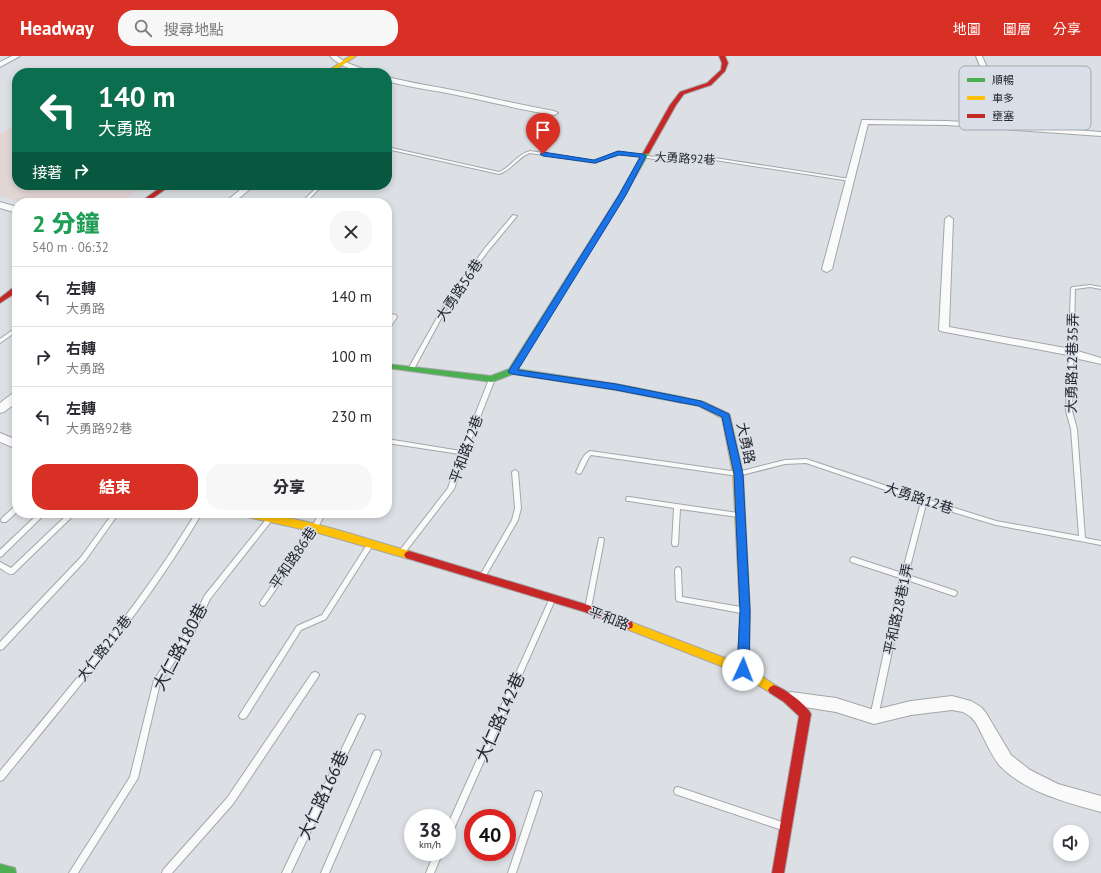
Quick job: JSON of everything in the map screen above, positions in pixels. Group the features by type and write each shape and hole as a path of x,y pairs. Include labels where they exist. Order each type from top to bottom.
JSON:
{"street":[{"path":"0,65 17,56"},
{"path":"333,56 343,63 356,68"},
{"path":"336,68 353,56"},
{"path":"512,372 622,195 673,105 682,93 709,84 718,76 723,70 725,63 722,56"},
{"path":"979,56 984,66"},
{"path":"392,80 503,104 554,113"},
{"path":"827,269 865,122 959,124"},
{"path":"1048,130 1101,134"},
{"path":"149,198 161,190"},
{"path":"234,198 245,190"},
{"path":"0,205 12,209"},
{"path":"949,219 944,329 1072,352 1083,357 1101,360"},
{"path":"0,301 12,293"},
{"name":"大勇路","path":"392,367 492,379 512,372 616,387 701,404 726,416 738,474 745,611 743,670"},
{"path":"0,409 12,400"},
{"path":"2,440 12,443"},
{"name":"平和路","path":"266,518 315,528 402,552 552,600 588,609 743,670 788,699 805,714 778,873"},
{"path":"788,699 836,705 874,717 911,708 952,703 966,706 976,712 981,718 1005,760 1024,775 1055,791 1101,804"},
{"path":"0,870 10,873"}],"lane":[{"name":"大勇路92巷","path":"392,149 499,173 504,172 524,153 530,152 595,162 618,153 662,159 702,157 850,180"},
{"path":"308,198 316,190"},
{"name":"大勇路56巷","path":"411,369 449,300 514,216"},
{"name":"大勇路12巷35弄","path":"1082,538 1074,429 1069,411 1073,288 1090,286 1101,288"},
{"path":"0,341 12,333"},
{"name":"平和路72巷","path":"402,552 451,489 463,453 492,379"},
{"path":"392,442 463,453"},
{"path":"578,472 585,458 590,453 738,474"},
{"name":"大勇路12巷","path":"738,474 785,462 806,461 924,501 996,523 1082,538 1101,543"},
{"path":"482,578 515,520 518,508 515,472"},
{"path":"630,498 740,516"},
{"name":"平和路28巷1弄","path":"874,717 904,577 924,501"},
{"path":"675,544 677,506"},
{"path":"4,520 12,513"},
{"path":"0,554 38,518"},
{"path":"0,565 10,572 68,518"},
{"path":"0,647 83,559 112,518"},
{"name":"大仁路212巷","path":"0,778 121,629 183,541 196,518"},
{"name":"平和路86巷","path":"263,603 315,528 320,518"},
{"name":"大仁路180巷","path":"73,873 134,778 157,682 191,631 207,597 270,519"},
{"path":"588,609 601,540"},
{"path":"243,716 299,628 324,617 371,544"},
{"path":"853,560 954,593"},
{"path":"678,570 679,599 745,611"},
{"name":"大仁路142巷","path":"456,815 552,600"},
{"path":"166,873 230,801 315,675"},
{"name":"大仁路166巷","path":"286,873 361,717"},
{"path":"325,873 378,754"},
{"path":"678,791 786,827"},
{"path":"512,873 538,795"},
{"path":"430,873 435,861"}],"shaded area":[{"path":"12,127 12,190 138,190 126,198 12,198 12,199 0,196 0,133"}],"traffic: fast":[{"path":"512,371 622,195 646,153"},
{"path":"392,367 492,379 512,371 616,387 682,400"},
{"path":"0,870 10,873"}],"traffic: slow":[{"path":"335,68 353,56"},
{"path":"682,400 701,404 726,416 738,474 745,611 743,670"},
{"path":"267,518 315,528 409,555"},
{"path":"628,625 743,670 774,690"}],"traffic: jam":[{"path":"646,153 673,105 682,93 709,84 723,70 725,63 722,56"},
{"path":"149,198 161,190"},
{"path":"0,301 12,293"},
{"path":"409,555 588,609 628,625"},
{"path":"774,690 788,699 805,714 778,873"}],"route":[{"path":"543,154 595,162 618,153 643,156 622,195 512,372 616,387 701,404 726,416 738,474 745,611 743,670"}]}
